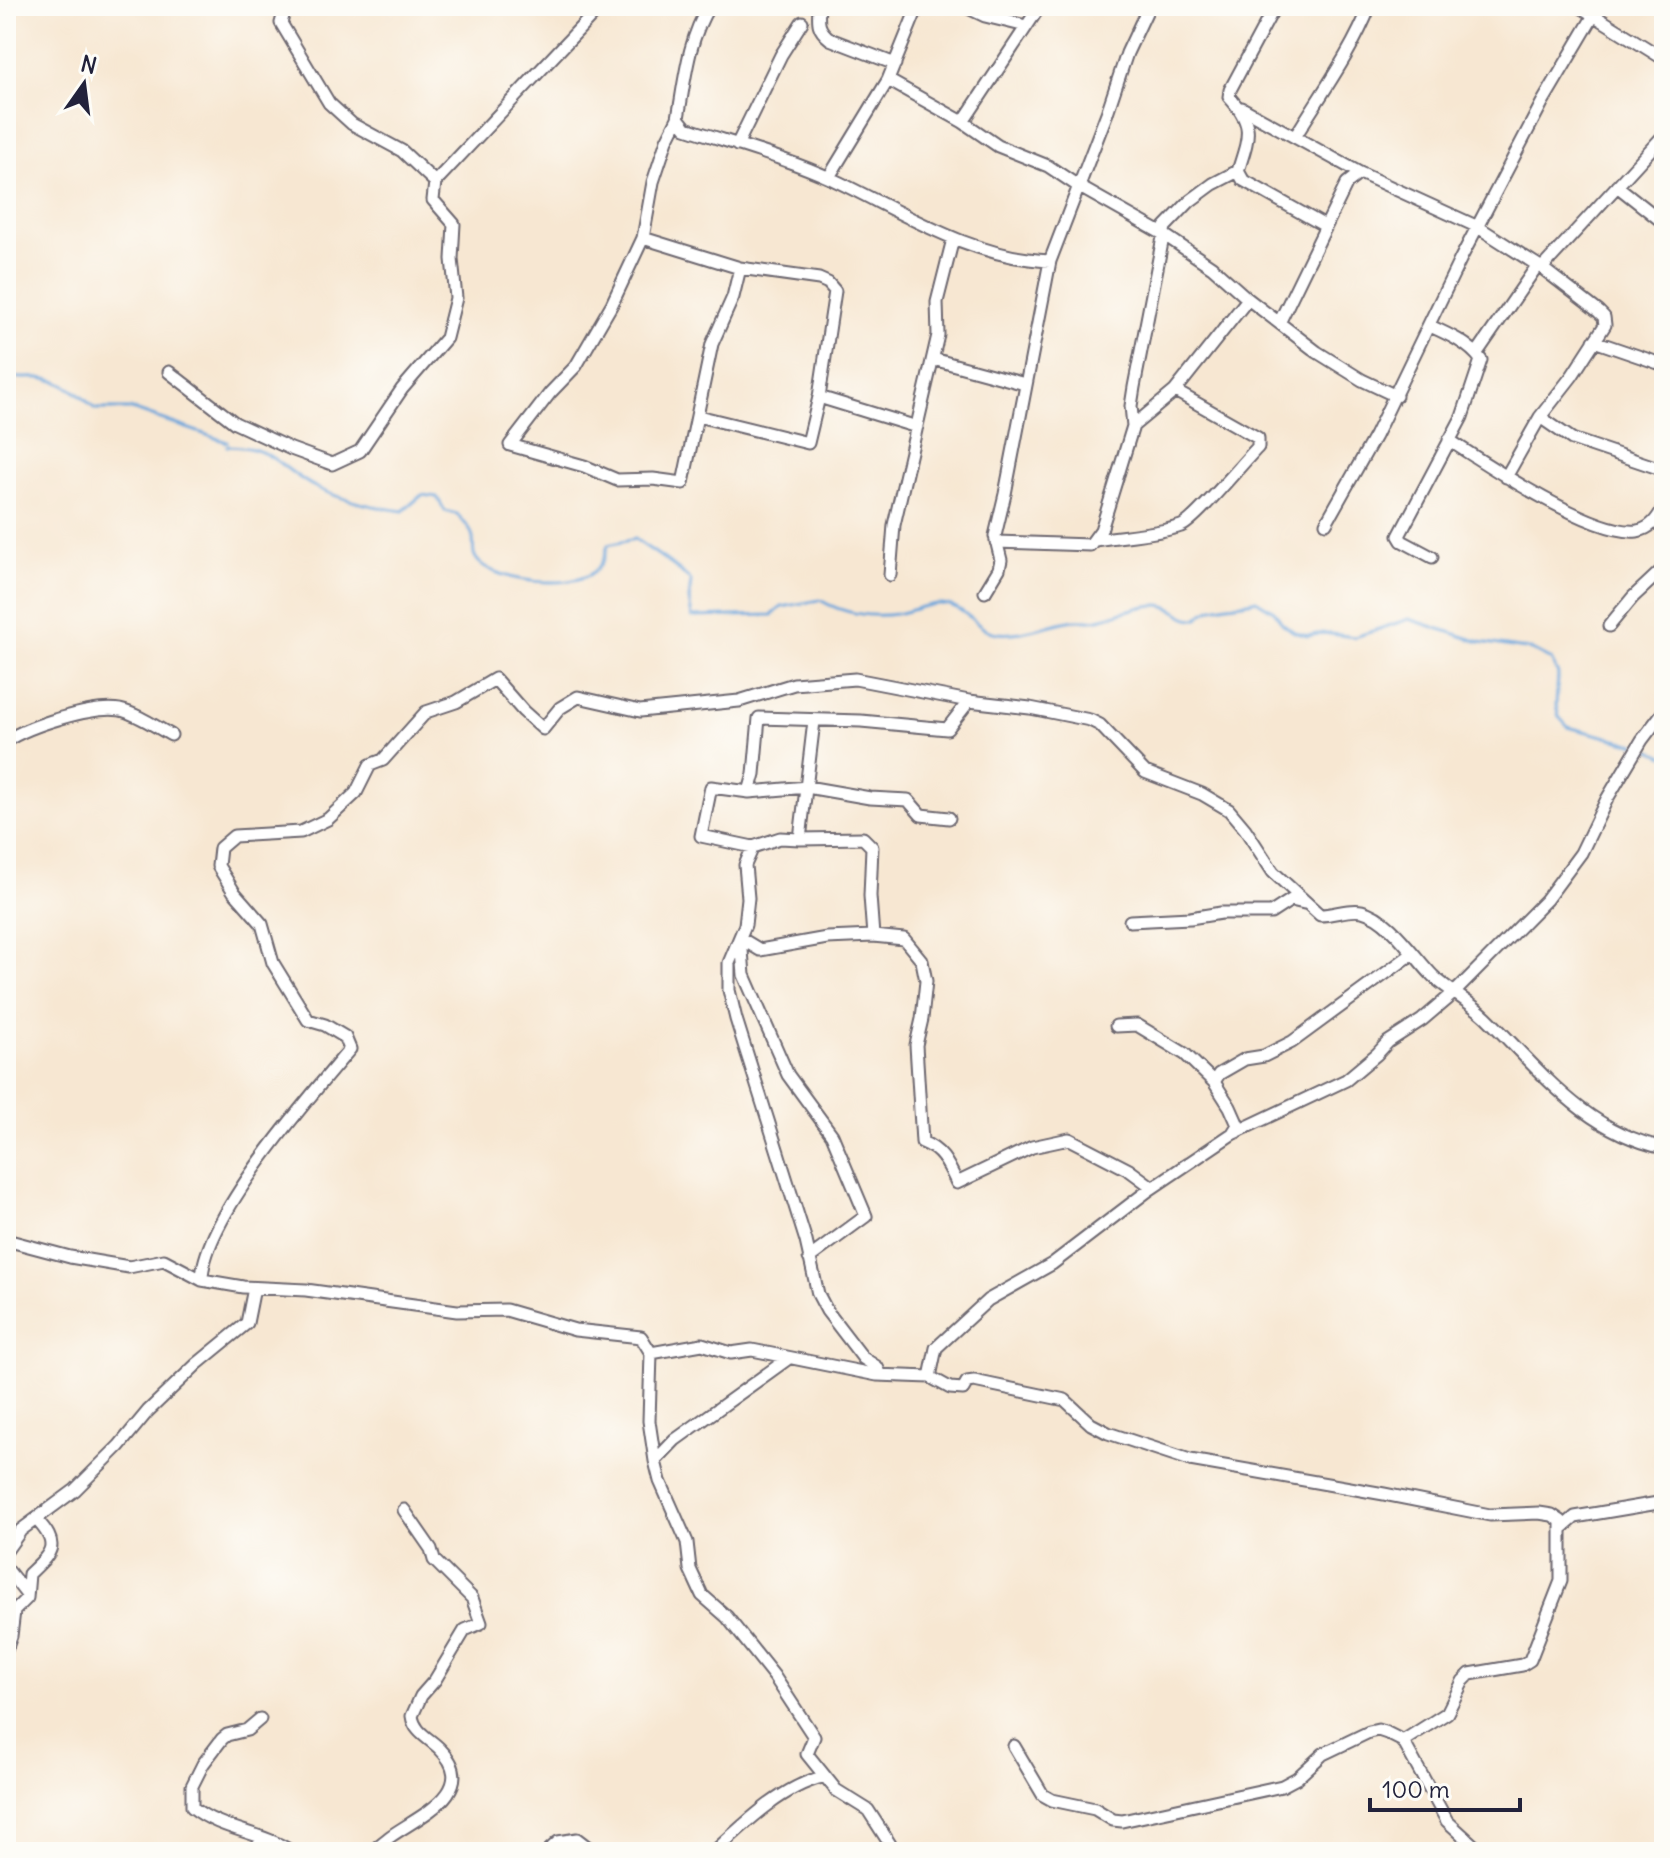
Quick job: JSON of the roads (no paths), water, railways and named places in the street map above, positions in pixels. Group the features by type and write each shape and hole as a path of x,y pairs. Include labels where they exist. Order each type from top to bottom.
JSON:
{"street":[{"path":"286,6 281,23 329,103 352,124 402,151 435,182"},
{"path":"169,372 235,423 291,449 332,464 360,451 402,389 446,338 456,298 452,259 454,224 433,200 435,182 601,6"},
{"path":"709,6 698,24 690,49 678,118 653,182 643,238 612,304 576,366 550,393 510,445 584,466 617,480 653,479 683,483 712,344 733,297 740,268"},
{"path":"819,6 818,24 821,32 830,39 895,64"},
{"path":"829,177 888,80 916,11 921,6"},
{"path":"964,6 985,16 1026,26"},
{"path":"963,122 1040,6"},
{"path":"985,592 1001,560 996,526 1005,494 1050,261 1127,53 1149,6"},
{"path":"1275,6 1229,97 1242,108 1360,173 1478,227 1539,267 1604,317 1605,325 1572,376 1540,417 1506,477"},
{"path":"1295,137 1336,68 1358,38 1370,6"},
{"path":"1579,6 1664,59"},
{"path":"1326,523 1396,396 1443,293 1542,103 1594,15"},
{"path":"737,145 781,55 802,22"},
{"path":"888,80 963,122 998,146 1048,166 1163,234 1212,267 1279,323 1362,380 1396,396"},
{"path":"1242,108 1248,133 1238,171 1243,180 1325,226"},
{"path":"678,118 686,128 829,177 953,239 1021,260 1050,261"},
{"path":"1477,353 1539,267 1664,135"},
{"path":"996,542 1090,545 1095,540 1101,530 1133,426 1131,406 1134,387 1165,227 1190,201 1238,171"},
{"path":"1279,323 1347,183 1360,173"},
{"path":"1617,186 1664,223"},
{"path":"643,238 740,268 819,279 835,291 819,397 808,443 698,416"},
{"path":"890,575 894,525 933,359 939,324 937,302 953,239"},
{"path":"1133,426 1175,391 1248,299"},
{"path":"1430,326 1477,353 1481,360 1462,417 1399,536 1402,541 1432,557"},
{"path":"1594,341 1664,365"},
{"path":"933,359 1025,384"},
{"path":"1095,540 1181,526 1194,519 1204,504 1258,447 1258,438 1175,391"},
{"path":"819,397 917,427"},
{"path":"1540,417 1572,439 1664,470"},
{"path":"1449,440 1506,477 1596,524 1637,531 1649,527 1664,507"},
{"path":"1609,626 1633,597 1664,569"},
{"path":"202,1280 202,1265 214,1232 257,1165 350,1049 345,1037 308,1020 273,963 262,924 234,892 218,866 220,848 234,836 301,832 328,819 356,793 370,765 383,760 426,712 456,702 495,679 543,729 560,708 578,697 640,711 739,701 794,684 855,679 1090,720 1100,725 1145,772 1202,794 1229,810 1273,872 1320,915 1359,910 1367,912 1392,930 1444,985 1456,991 1572,1104 1635,1142 1664,1148"},
{"path":"749,792 754,774 759,718 861,721 947,729 969,701"},
{"path":"6,741 16,734 57,720 111,710 139,717 171,735"},
{"path":"930,1377 936,1348 988,1300 1052,1264 1149,1190 1232,1134 1346,1080 1388,1042 1422,1020 1456,991 1536,913 1581,853 1607,799 1642,740 1664,711"},
{"path":"800,839 814,721"},
{"path":"873,936 870,896 872,847 863,838 780,838 753,847 701,836 711,787 749,792 807,787 870,798 908,800 921,815 949,818"},
{"path":"753,847 745,865 748,898 740,938 729,963 729,990 809,1258 814,1284 827,1311 863,1358 877,1367 880,1373"},
{"path":"1130,921 1221,913 1271,913 1291,900 1312,906"},
{"path":"740,938 760,950 827,938 873,936 904,939 922,961 926,981 916,1056 922,1142 944,1156 957,1183 1032,1147 1069,1139 1129,1170 1148,1184 1149,1190"},
{"path":"740,938 744,975 788,1075 832,1135 866,1216 809,1258"},
{"path":"1214,1082 1219,1074 1245,1059 1264,1056 1292,1042 1412,954"},
{"path":"1116,1026 1137,1025 1185,1054 1214,1082 1230,1107 1238,1125 1232,1134"},
{"path":"6,1240 70,1257 129,1267 164,1260 202,1280 254,1288 306,1290 444,1310 506,1310 575,1330 641,1337 651,1353 649,1421 655,1461 660,1481 687,1542 690,1569 702,1595 727,1617 799,1711 814,1737 807,1754 823,1777 836,1790 868,1810 894,1852"},
{"path":"6,1551 21,1530 75,1490 119,1446 148,1411 197,1364 247,1323 254,1288"},
{"path":"651,1353 702,1344 731,1353 752,1350 880,1373 930,1377 950,1388 963,1389 967,1382 974,1381 1065,1400 1091,1424 1108,1433 1190,1460 1490,1515 1552,1515 1561,1521 1561,1581 1530,1660 1522,1665 1470,1674 1463,1681 1447,1713 1403,1741"},
{"path":"655,1461 675,1440 789,1358"},
{"path":"1561,1529 1575,1517 1664,1502"},
{"path":"371,1852 438,1806 451,1785 453,1774 450,1761 416,1729 412,1716 421,1696 435,1680 465,1630 481,1623 472,1598 434,1560 431,1549 404,1510"},
{"path":"6,1650 11,1636 12,1616 27,1595 29,1574 52,1548 52,1542 36,1519"},
{"path":"6,1568 27,1595"},
{"path":"260,1719 247,1730 222,1739 203,1764 192,1786 192,1807 222,1825 265,1839 292,1852"},
{"path":"1014,1746 1043,1795 1052,1800 1095,1809 1113,1820 1122,1821 1282,1786 1297,1778 1323,1754 1378,1730 1403,1741 1447,1821 1481,1852"},
{"path":"714,1852 785,1792 823,1777"},
{"path":"251,1852 265,1839"},
{"path":"547,1852 558,1842 577,1839 594,1852"}],"waterway":[{"path":"6,375 56,381 77,393 95,409 132,409 227,442"},
{"path":"227,446 256,450 317,488 359,503 403,511 422,495 437,497 445,511 457,514 469,529 475,556 480,563 490,570 519,579 553,582 583,578 600,566 608,545 635,539 691,581 689,600 692,617 772,615 782,607 820,600 847,611 876,615 896,614 938,604 956,608 989,631 1006,634 1069,621 1099,619 1151,605 1169,607 1197,619 1210,609 1256,600 1274,611 1282,623 1294,632 1308,636 1323,633 1355,637 1409,619 1480,642 1532,650 1551,660 1558,674 1556,705 1559,717 1568,727 1635,744"},
{"path":"1642,746 1664,756"}]}
